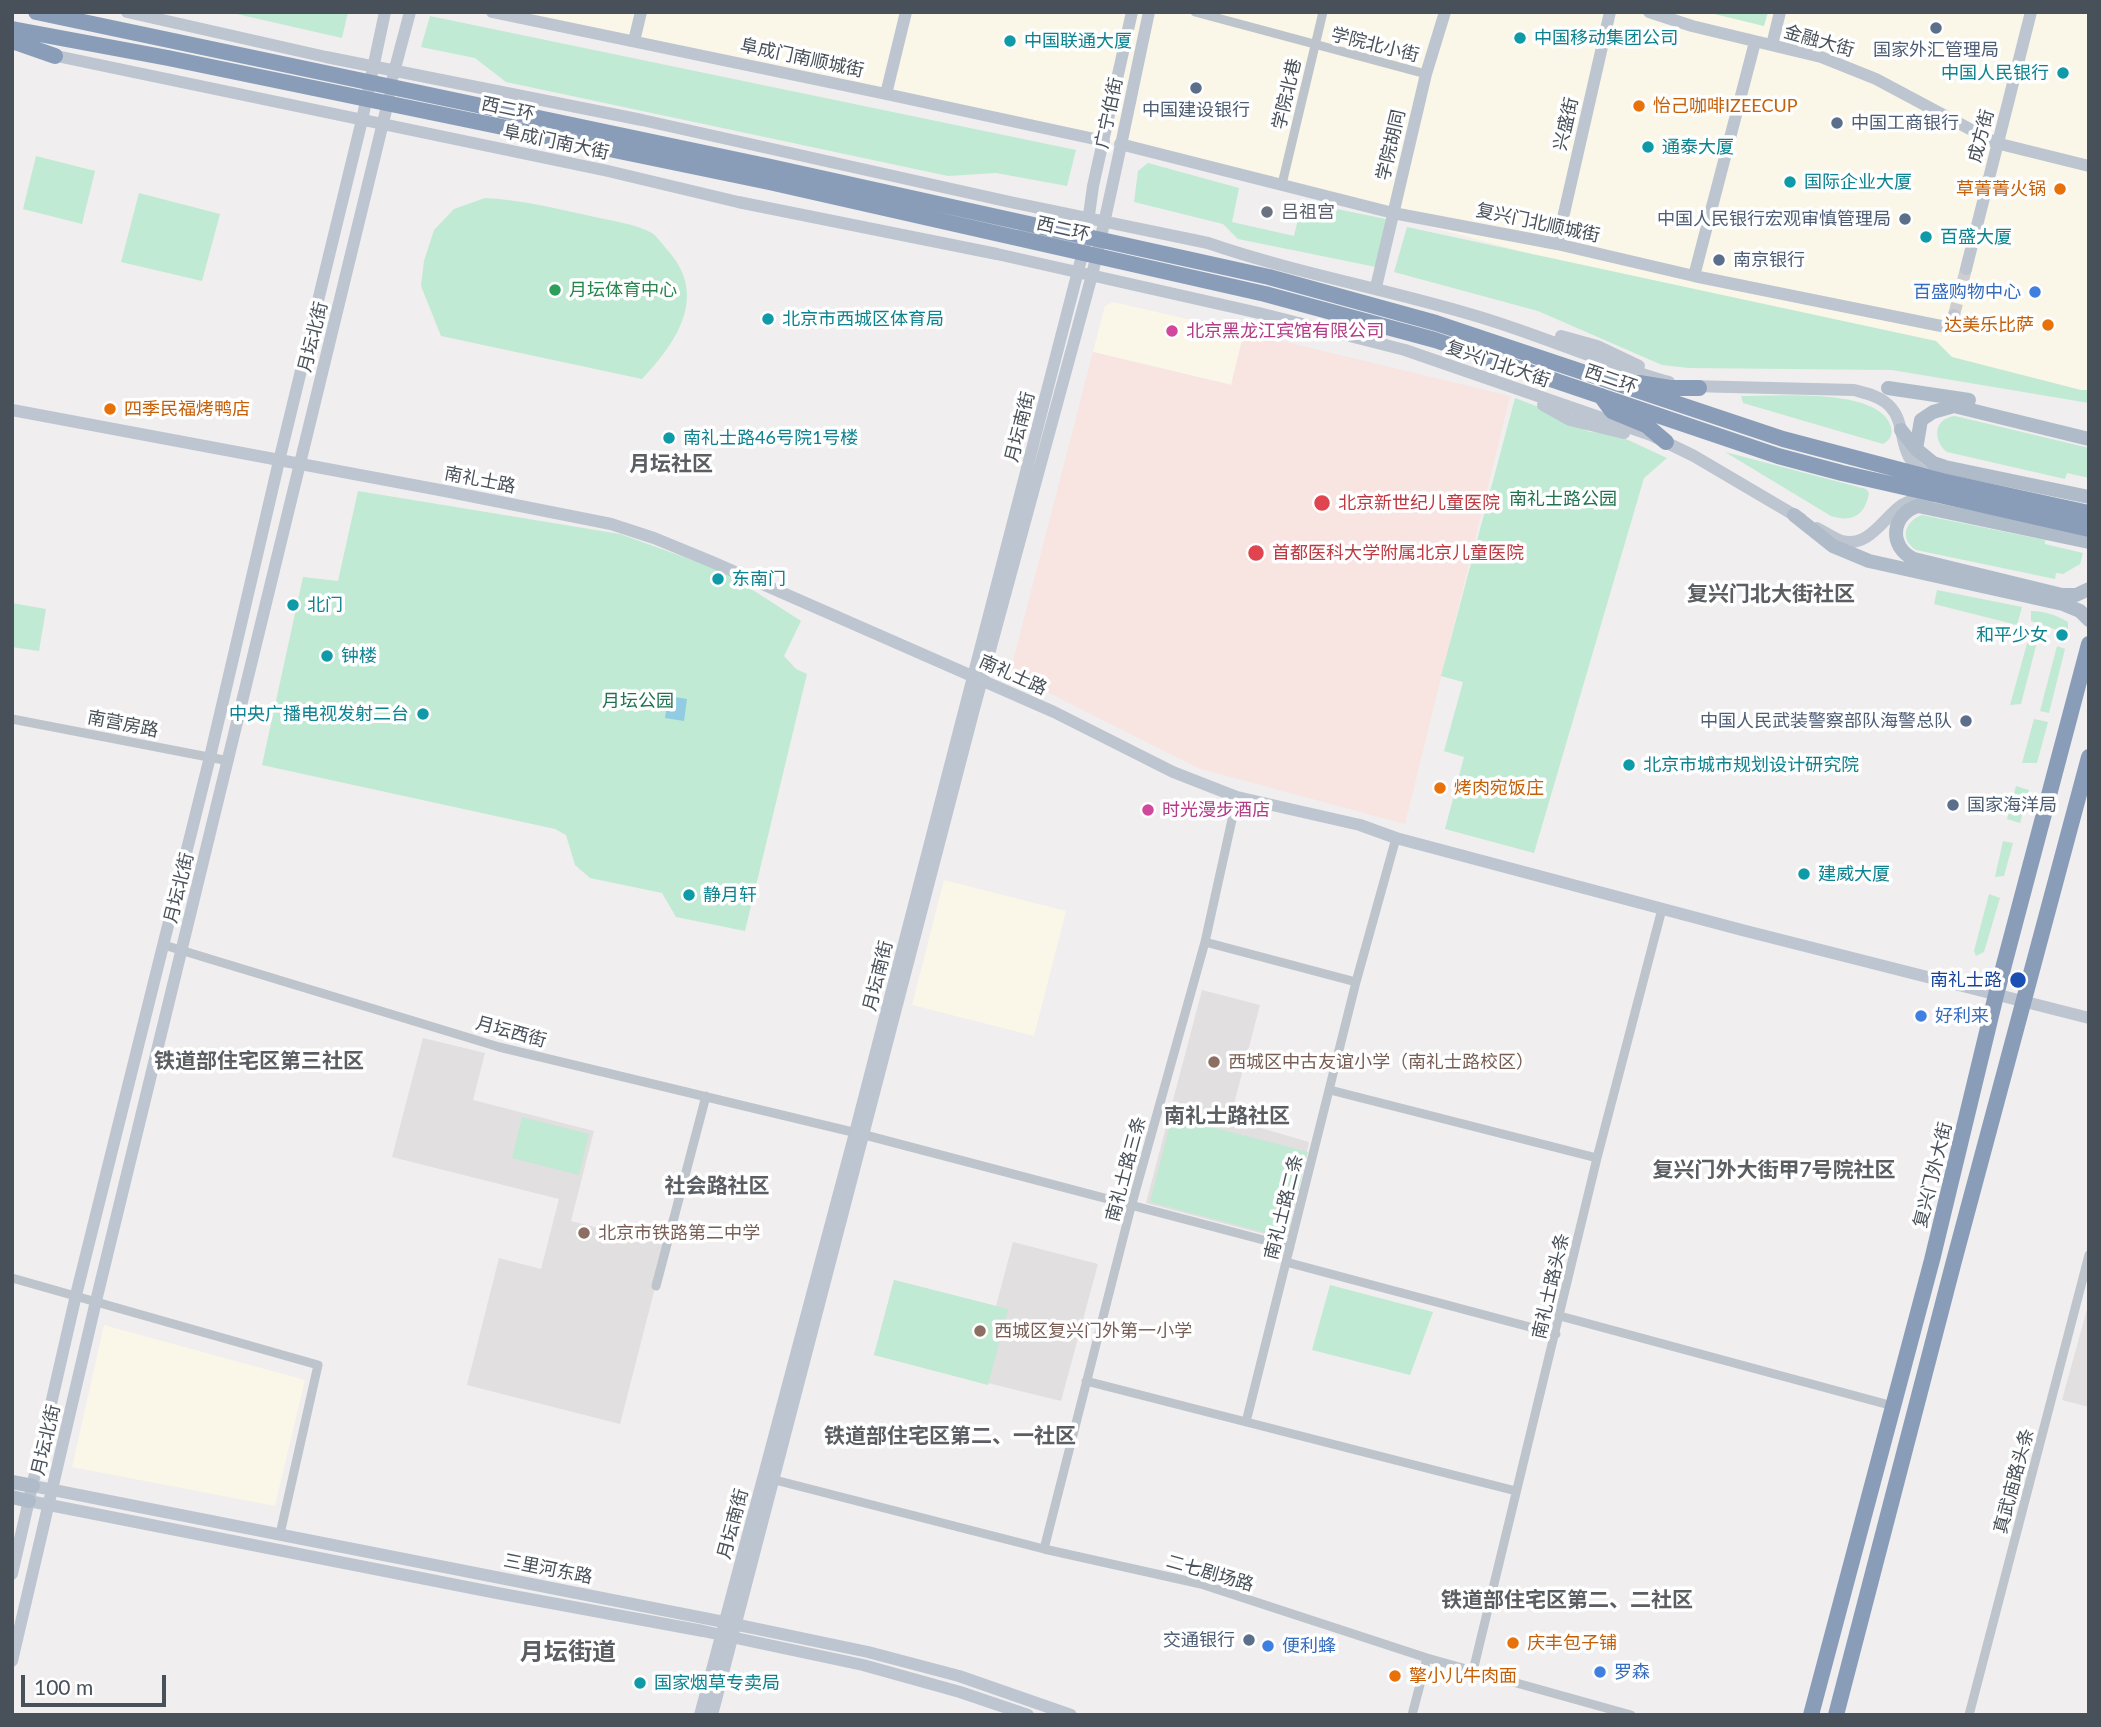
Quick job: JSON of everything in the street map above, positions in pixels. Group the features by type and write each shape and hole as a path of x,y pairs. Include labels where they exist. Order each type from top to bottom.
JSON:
{"highway":[{"name":"西二环","path":"36,12 771,167 1269,277 1436,323 1783,439 1941,488 2089,529"},
{"name":"西二环","path":"12,29 168,58 769,182 1265,294 1435,340 1778,456 1843,473 2089,513"},
{"path":"12,41 55,56"},
{"path":"1602,378 1670,388 1699,388"},
{"path":"1601,396 1612,411 1646,425 1667,442"},
{"name":"复兴门外大街","path":"1811,1715 1932,1260 1996,995 2089,645"},
{"path":"1836,1715 2089,757"}],"main road":[{"path":"127,12 326,57 655,123 1208,243 1239,254 1597,346 1634,363 1656,378 1699,388 1888,388 1968,399 2089,431"},
{"name":"月坛北街","path":"12,1574 76,1295 210,757 362,120 384,12"},
{"name":"月坛北街","path":"12,1661 96,1301 410,12"},
{"name":"阜成门南顺城街","path":"492,12 1104,141"},
{"path":"634,41 641,12"},
{"path":"886,94 906,12"},
{"name":"广宁伯街","path":"1092,246 1088,219 1093,186 1132,12"},
{"name":"广宁伯街","path":"1092,246 1105,221 1149,12"},
{"name":"学院胡同","path":"1376,288 1426,74 1446,12"},
{"name":"兴盛街","path":"1557,244 1610,12"},
{"name":"金融大街","path":"1648,12 1692,26 1755,41 1773,42 1853,69 1998,139 2089,166"},
{"path":"1674,12 1773,42 1780,12"},
{"name":"成方街","path":"1966,269 2031,12"},
{"path":"1694,276 1755,41"},
{"name":"阜成门南大街","path":"12,47 1092,275"},
{"path":"315,110 326,57"},
{"path":"1998,139 2089,158"},
{"name":"复兴门北顺城街","path":"1120,144 1393,213 1557,244 1694,276 1951,328 1954,315"},
{"path":"997,254 1010,202"},
{"path":"1003,228 1092,246"},
{"name":"月坛南街","path":"712,1715 728,1630 978,679 1078,271 1092,246"},
{"name":"月坛南街","path":"978,679 1092,275 1092,246"},
{"name":"复兴门北大街","path":"1092,275 1405,350 1499,384 1513,395 1548,407 1570,420 1667,442"},
{"path":"1667,442 1841,541 1854,542 1871,535 1908,502 1941,488 1909,460 1893,409 1875,396 1854,390"},
{"path":"1916,449 1921,421 1933,412 1954,406 2089,439"},
{"name":"南礼士路","path":"12,410 611,524 654,538 1054,712 1173,772 1237,797 1360,825 1396,838 1662,909 2089,1018"},
{"path":"1901,430 1916,449 1933,463 2089,497"},
{"path":"1892,514 1917,506 2089,541"},
{"path":"1913,507 1898,520 1895,539 1903,552 1914,559 2062,595 2076,595 2089,589"},
{"path":"1794,515 1833,546 1869,561 2063,604 2080,611 2089,620"},
{"name":"月坛南街","path":"700,1715 775,1480 860,1134"},
{"name":"三里河东路","path":"12,1482 50,1504 728,1630 868,1652 959,1676 1070,1715"},
{"name":"三里河东路","path":"12,1497 52,1490 461,1572 728,1630 960,1692 1028,1715"}],"street":[{"name":"学院北小街","path":"1195,12 1426,74"},
{"name":"学院北巷","path":"1282,184 1323,12"},
{"name":"南营房路","path":"12,719 229,761"},
{"name":"南礼士路三条","path":"1044,1549 1131,1207 1205,942 1237,797"},
{"name":"南礼士路二条","path":"1246,1422 1356,982 1396,838"},
{"name":"南礼士路头条","path":"1473,1671 1597,1158 1662,909"},
{"path":"1205,942 1356,982"},
{"name":"月坛西街","path":"164,945 499,1046 860,1134 1290,1247"},
{"path":"1330,1090 1597,1158"},
{"path":"656,1286 706,1096"},
{"name":"真武庙路头条","path":"1969,1715 2089,1255"},
{"path":"1286,1262 1556,1334"},
{"path":"12,1278 318,1365 280,1534"},
{"path":"1560,1316 1893,1406"},
{"path":"1086,1381 1516,1491"},
{"name":"二七剧场路","path":"775,1480 1044,1549 1201,1584 1427,1658 1631,1715"},
{"path":"1412,1715 1427,1658"}],"shaded area":[{"path":"491,12 2089,12 2089,403 1120,144"},
{"path":"1113,302 1244,332 1232,385 1093,352 1105,306"},
{"name":"首都医科大学附属北京儿童医院","path":"1244,332 1510,396 1405,824 1198,768 1010,673 1093,352 1231,385"},
{"path":"944,880 1066,911 1034,1036 912,1005"},
{"name":"西城区中古友谊小学（南礼士路校区）","path":"1202,990 1260,1005 1230,1119 1309,1142 1287,1240 1146,1203"},
{"name":"北京市铁路第二中学","path":"423,1038 485,1053 473,1100 594,1131 571,1221 666,1245 620,1424 467,1385 499,1258 541,1269 559,1199 392,1157"},
{"name":"西城区复兴门外第一小学","path":"1013,1242 1098,1264 1061,1401 874,1355 894,1280 996,1306"},
{"path":"2089,1302 2089,1407 2062,1400"},
{"path":"104,1325 305,1380 275,1506 72,1467"}],"green space":[{"path":"228,12 348,12 342,38"},
{"path":"1706,12 1768,12 1764,26"},
{"path":"430,16 1076,150 1067,186 996,173 948,176 506,82 475,58 421,47"},
{"path":"36,156 95,171 82,224 23,209"},
{"path":"1148,163 1239,188 1232,222 1294,236 1302,202 1386,219 1376,267 1238,239 1223,224 1134,202 1138,171"},
{"path":"139,193 220,214 202,281 121,262"},
{"name":"月坛体育中心","path":"485,198 527,203 624,223 646,230 659,240 681,270 687,303 675,336 642,379 441,336 421,286 424,261 434,230 454,209"},
{"path":"1407,227 1936,341 1952,357 2089,390 2089,403 1892,370 1689,368 1662,365 1538,311 1394,272"},
{"path":"1741,396 1825,396 1868,405 1883,414 1891,427 1891,435 1883,444 1743,403"},
{"name":"南礼士路公园","path":"1515,398 1549,411 1590,432 1608,433 1626,439 1667,458 1644,478 1534,853 1445,829 1464,757 1444,751 1463,682 1441,676"},
{"path":"1955,416 2089,448 2089,478 2067,473 2065,479 1947,452 1937,436 1939,425"},
{"path":"1725,452 1866,489 1869,493 1867,501 1861,512 1852,518 1831,516"},
{"name":"月坛公园","path":"358,491 620,534 723,571 801,621 784,656 796,669 807,674 745,931 676,917 662,893 590,878 575,865 566,835 555,829 262,765 303,577 338,581"},
{"path":"1922,515 2045,540 2045,544 2083,553 2080,564 2063,574 2056,573 2055,579 1916,550 1907,541 1906,531 1912,521"},
{"path":"1937,590 2022,607 2017,625 1934,604"},
{"path":"12,603 46,609 39,651 12,647"},
{"path":"2031,611 2055,615 2068,622 2068,630 2063,632 2031,621"},
{"path":"2028,640 2037,642 2021,704 2010,705"},
{"path":"2057,646 2065,649 2049,713 2040,711"},
{"path":"2034,719 2048,722 2037,763 2022,763"},
{"path":"2016,786 2029,790 2020,823 2007,819"},
{"path":"2003,841 2013,843 2004,876 1995,877"},
{"path":"1989,894 2000,898 1984,952 1976,956 1974,951"},
{"path":"522,1117 589,1134 579,1175 512,1158"},
{"path":"1172,1117 1308,1152 1286,1238 1150,1202"},
{"path":"894,1280 1008,1309 988,1385 874,1355"},
{"path":"1330,1285 1433,1312 1410,1375 1312,1350"}],"water":[{"path":"661,695 687,699 684,721 665,718 667,706 660,704"}],"tunnel":[{"path":"1954,315 1966,269"}],"place":[{"name":"国家外汇管理局","path":"1936,28"},
{"name":"中国移动集团公司","path":"1520,38"},
{"name":"中国联通大厦","path":"1010,41"},
{"name":"中国人民银行","path":"2063,73"},
{"name":"中国建设银行","path":"1196,88"},
{"name":"怡己咖啡IZEECUP","path":"1639,106"},
{"name":"中国工商银行","path":"1837,123"},
{"name":"通泰大厦","path":"1648,147"},
{"name":"国际企业大厦","path":"1790,182"},
{"name":"草菁菁火锅","path":"2060,189"},
{"name":"吕祖宫","path":"1267,212"},
{"name":"中国人民银行宏观审慎管理局","path":"1905,219"},
{"name":"百盛大厦","path":"1926,237"},
{"name":"南京银行","path":"1719,260"},
{"name":"月坛体育中心","path":"555,290"},
{"name":"百盛购物中心","path":"2035,292"},
{"name":"北京市西城区体育局","path":"768,319"},
{"name":"达美乐比萨","path":"2048,325"},
{"name":"北京黑龙江宾馆有限公司","path":"1172,331"},
{"name":"四季民福烤鸭店","path":"110,409"},
{"name":"南礼士路46号院1号楼","path":"669,438"},
{"name":"北京新世纪儿童医院","path":"1322,503"},
{"name":"首都医科大学附属北京儿童医院","path":"1256,553"},
{"name":"东南门","path":"718,579"},
{"name":"北门","path":"293,605"},
{"name":"和平少女","path":"2062,635"},
{"name":"钟楼","path":"327,656"},
{"name":"中央广播电视发射二台","path":"423,714"},
{"name":"中国人民武装警察部队海警总队","path":"1966,721"},
{"name":"北京市城市规划设计研究院","path":"1629,765"},
{"name":"烤肉宛饭庄","path":"1440,788"},
{"name":"国家海洋局","path":"1953,805"},
{"name":"时光漫步酒店","path":"1148,810"},
{"name":"建威大厦","path":"1804,874"},
{"name":"静月轩","path":"689,895"},
{"name":"南礼士路","path":"2018,980"},
{"name":"好利来","path":"1921,1016"},
{"name":"西城区中古友谊小学（南礼士路校区）","path":"1214,1062"},
{"name":"北京市铁路第二中学","path":"584,1233"},
{"name":"西城区复兴门外第一小学","path":"980,1331"},
{"name":"交通银行","path":"1249,1640"},
{"name":"庆丰包子铺","path":"1513,1643"},
{"name":"便利蜂","path":"1268,1646"},
{"name":"罗森","path":"1600,1672"},
{"name":"擎小儿牛肉面","path":"1395,1676"},
{"name":"国家烟草专卖局","path":"640,1683"}],"district":[{"name":"月坛社区","path":"671,464"},
{"name":"复兴门北大街社区","path":"1771,594"},
{"name":"铁道部住宅区第三社区","path":"259,1061"},
{"name":"南礼士路社区","path":"1227,1116"},
{"name":"复兴门外大街甲7号院社区","path":"1774,1170"},
{"name":"社会路社区","path":"717,1186"},
{"name":"铁道部住宅区第二、一社区","path":"950,1436"},
{"name":"铁道部住宅区第二、二社区","path":"1567,1600"},
{"name":"月坛街道","path":"568,1652"}]}
